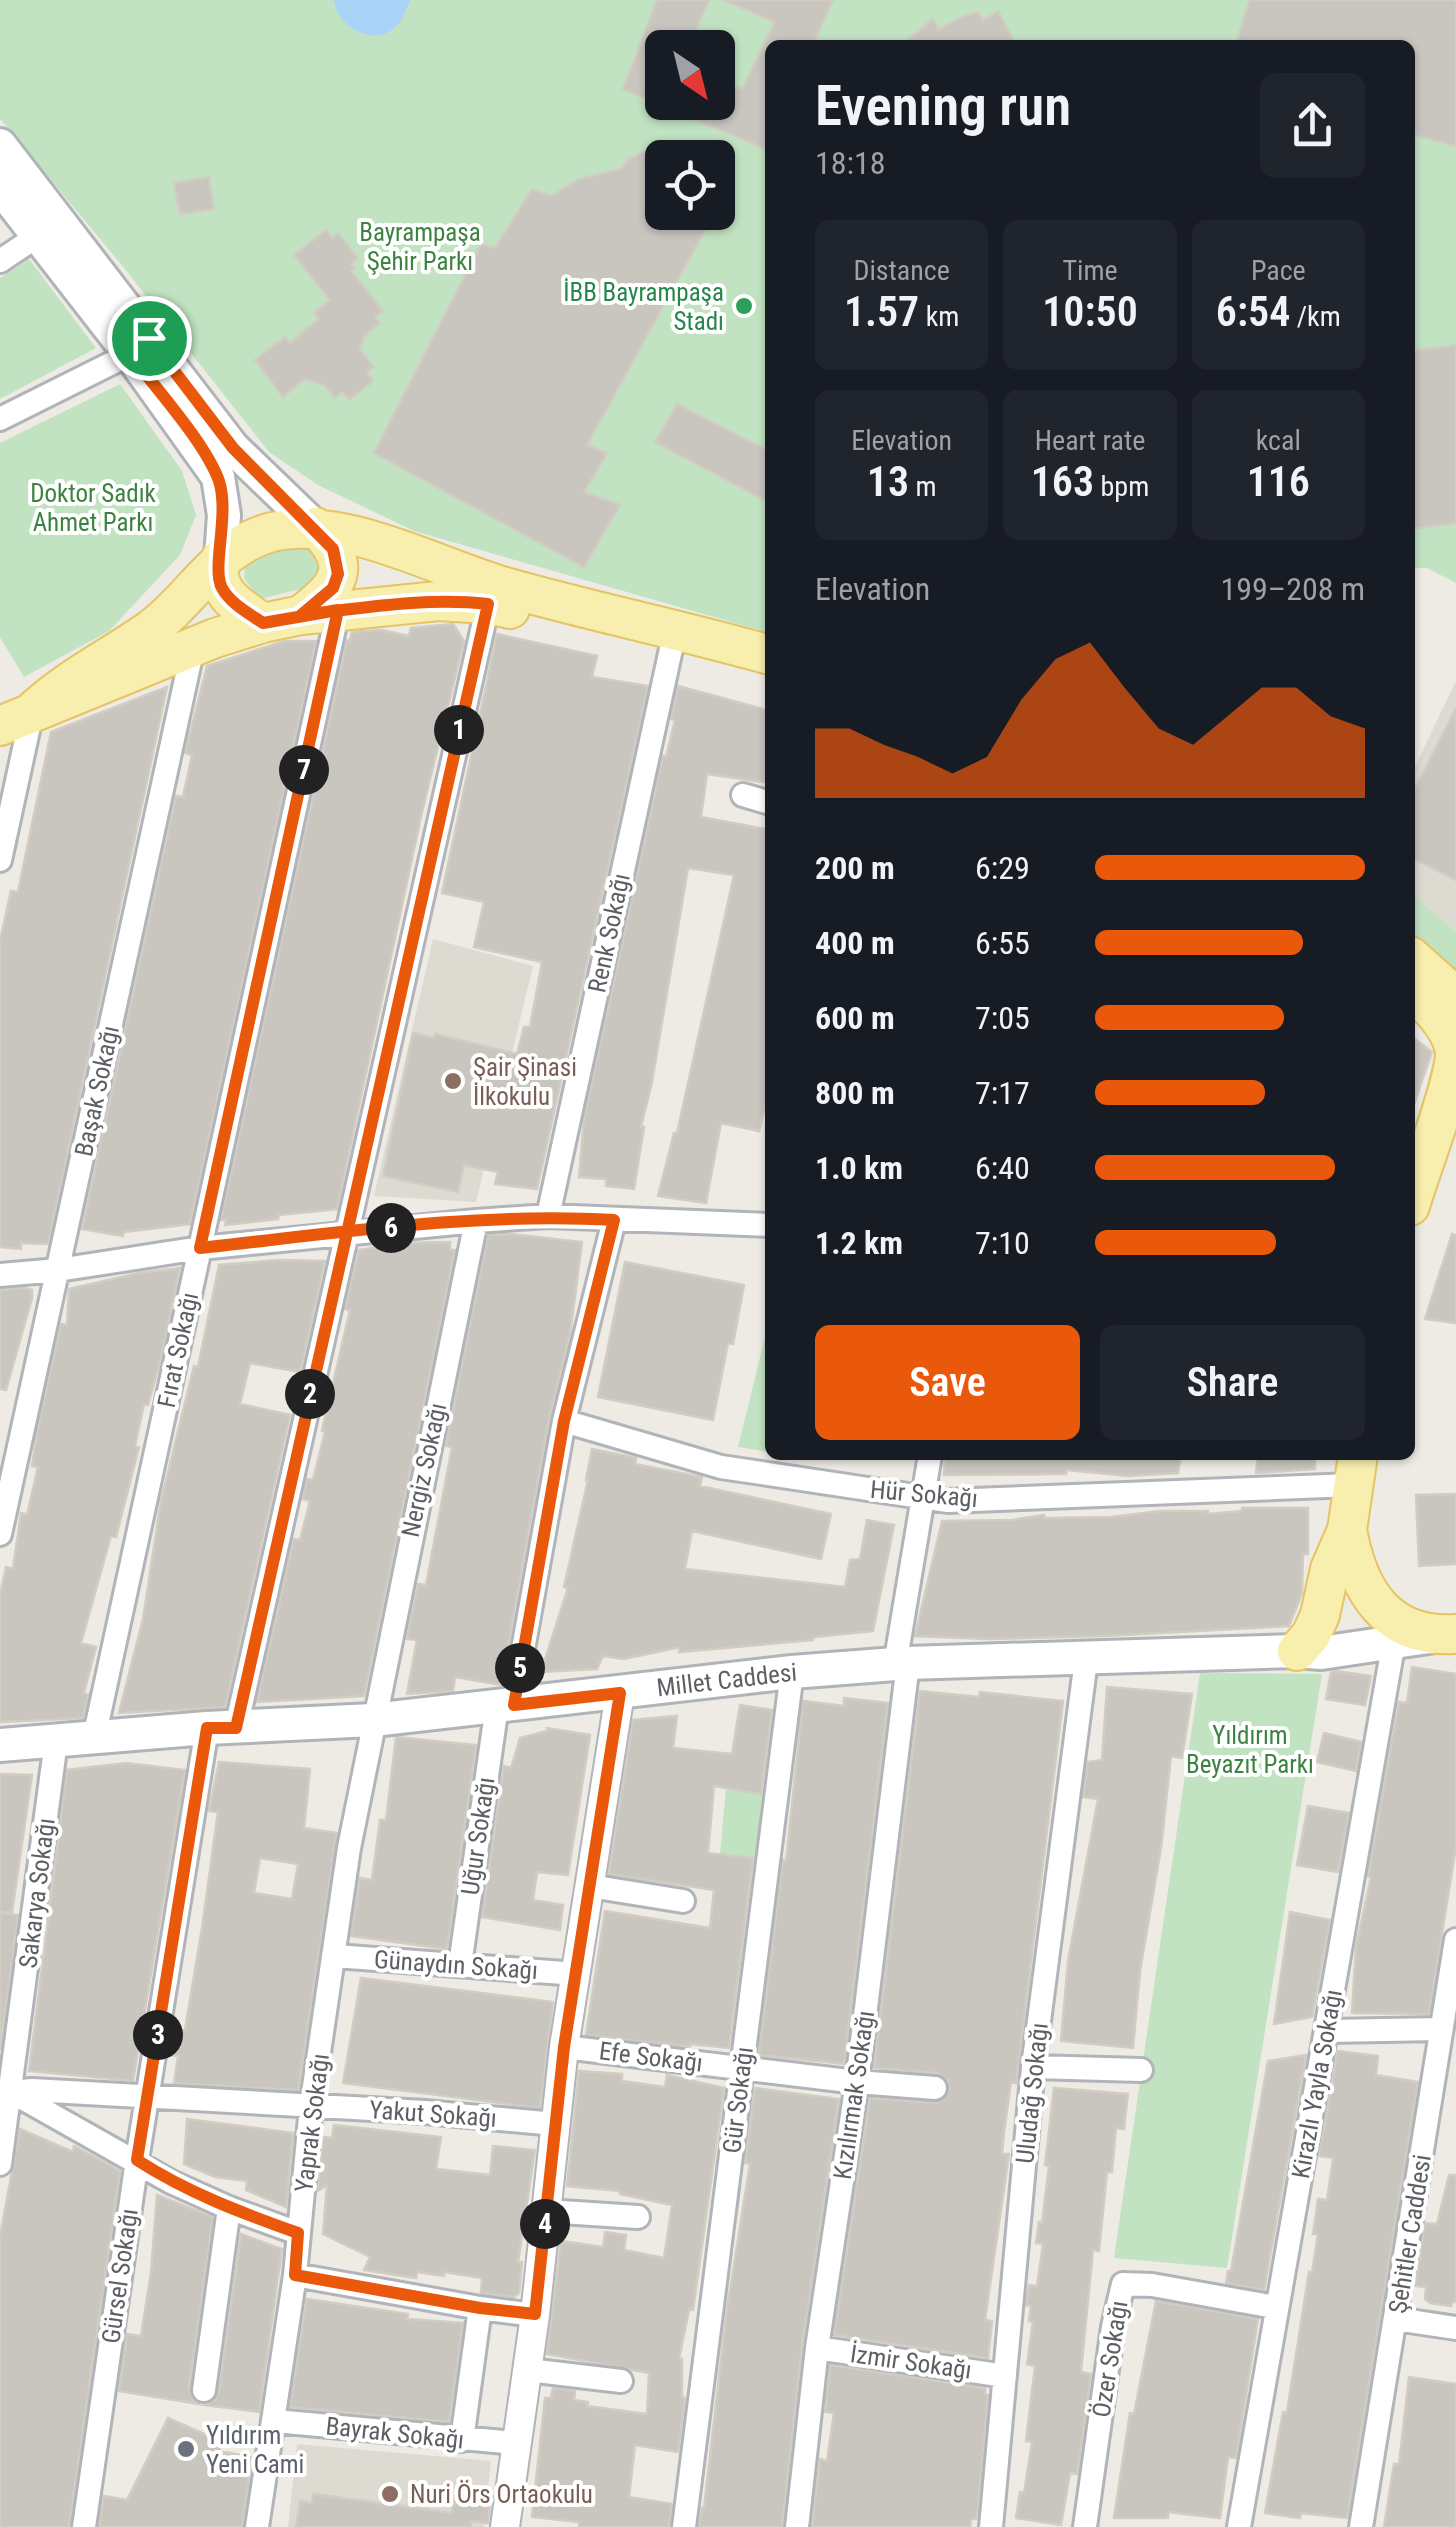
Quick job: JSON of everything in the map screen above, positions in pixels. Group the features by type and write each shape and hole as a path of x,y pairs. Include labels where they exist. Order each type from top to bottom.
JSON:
{"main road":[{"path":"0,145 139,346 218,477 224,515 221,558 216,571 222,588 239,607 263,623"},
{"path":"0,187 139,346 333,549 338,574 333,588 301,615"},
{"path":"16,719 168,616 221,558 272,532 315,527 357,535 443,568 507,587 765,655"},
{"path":"16,719 263,623 338,610 438,601 488,604 671,649 765,678"},
{"path":"1415,960 1456,997"},
{"path":"1415,993 1449,1032 1455,1053 1452,1082 1415,1177"},
{"path":"1415,1180 1456,1139"},
{"path":"1297,1651 1320,1615 1330,1569 1346,1530 1355,1470"},
{"path":"1346,1530 1352,1560 1366,1592 1381,1610 1408,1625 1449,1634"},
{"name":"Millet Caddesi","path":"0,1745 373,1720 792,1672 902,1664 1320,1653 1449,1634"}],"street":[{"path":"0,261 39,236"},
{"path":"0,418 139,346"},
{"name":"Gürsel Sokağı","path":"84,2527 137,2160 222,1728 345,1232 488,604"},
{"name":"Fırat Sokağı","path":"94,1738 338,610"},
{"name":"Başak Sokağı","path":"0,1534 193,647"},
{"name":"Renk Sokağı","path":"548,1216 671,649"},
{"path":"0,860 16,719"},
{"path":"743,795 765,802"},
{"path":"0,1275 345,1232 548,1216 765,1225"},
{"name":"Uğur Sokağı","path":"460,1965 505,1706 564,1421 614,1220"},
{"name":"Nergiz Sokağı","path":"373,1720 476,1221"},
{"name":"Hür Sokağı","path":"564,1421 720,1466 948,1501 1355,1470"},
{"name":"Kızılırmak Sokağı","path":"797,2527 817,2348 857,2082 902,1664 929,1460"},
{"name":"Kirazlı Yayla Sokağı","path":"1239,2527 1394,1641"},
{"name":"Uludağ Sokağı","path":"991,2527 1033,2067 1086,1660"},
{"name":"Gür Sokağı","path":"684,2527 792,1672"},
{"path":"505,2527 535,2314 564,2047 620,1693"},
{"name":"Yaprak Sokağı","path":"258,2527 295,2275 311,2106 373,1720"},
{"name":"Sakarya Sokağı","path":"0,2164 6,2090 56,1741"},
{"path":"590,1886 683,1901"},
{"name":"Şehitler Caddesi","path":"1361,2527 1396,2319 1446,2066 1441,2029 1456,1940"},
{"name":"Günaydın Sokağı","path":"335,1956 577,1974"},
{"path":"1328,2031 1441,2029"},
{"name":"Efe Sokağı","path":"564,2047 934,2088"},
{"path":"1033,2067 1142,2070"},
{"path":"6,2090 171,2182 298,2233"},
{"name":"Yakut Sokağı","path":"6,2090 555,2124"},
{"path":"204,2390 228,2208"},
{"path":"546,2211 638,2217"},
{"path":"295,2275 535,2314"},
{"name":"Özer Sokağı","path":"1085,2527 1113,2326 1124,2284 1152,2284 1275,2307"},
{"path":"462,2440 480,2308"},
{"path":"1396,2319 1456,2328"},
{"name":"İzmir Sokağı","path":"817,2348 1005,2376"},
{"path":"528,2370 621,2381"},
{"name":"Bayrak Sokağı","path":"275,2421 516,2443"}],"shaded area":[{"path":"1456,681 1456,933 1415,896 1415,767"},
{"name":"Şair Şinasi İlkokulu","path":"433,939 533,966 476,1202 374,1196"},
{"name":"Nuri Örs Ortaokulu","path":"297,2444 491,2461 484,2527 288,2527"}],"green space":[{"name":"Bayrampaşa Şehir Parkı","path":"0,0 1456,0 1456,583 1427,568 1415,568 1415,40 765,40 765,632 414,531 318,485 269,452 121,264 0,119"},
{"path":"29,259 96,348 0,399 0,278"},
{"name":"Doktor Sadık Ahmet Parkı","path":"120,384 182,471 196,515 180,555 109,631 24,677 0,637 0,443"},
{"path":"266,547 309,547 320,571 309,587 264,598 257,595 244,579 245,565"},
{"path":"1415,896 1456,933 1456,974 1415,937"},
{"path":"765,1337 765,1451 738,1447"},
{"name":"Yıldırım Beyazıt Parkı","path":"1200,1673 1322,1674 1227,2268 1114,2258"},
{"path":"726,1788 771,1796 755,1858 720,1854"}],"water":[{"path":"334,0 410,0 400,22 381,35 371,35 351,28 337,11"}],"building":[{"path":"657,0 709,0 696,30 646,30"},
{"path":"723,0 833,0 815,40 766,40 775,22"},
{"path":"1249,0 1456,0 1456,146 1415,135 1415,40 1237,40"},
{"path":"998,11 1013,40 907,40 933,19 939,29 978,12 983,20"},
{"path":"645,31 645,98 623,89"},
{"path":"765,42 765,149 696,120 735,120 735,86 742,89"},
{"path":"645,151 645,230 705,230 587,445 607,453 584,492 620,505 584,567 374,453 481,244 495,248 532,189 551,196 579,179 621,169 630,158"},
{"path":"209,177 214,209 180,214 174,183"},
{"path":"326,230 333,238 338,233 358,258 351,264 355,269 351,271 383,311 375,317 380,323 364,336 360,350 374,367 367,373 373,381 349,400 342,392 335,398 324,385 305,379 283,397 255,360 285,337 290,343 319,319 314,313 330,300 294,255"},
{"path":"1456,345 1456,523 1415,528 1415,350"},
{"path":"677,404 765,449 765,500 655,442"},
{"path":"453,624 464,641 422,812 337,1209 225,1225 226,1220 221,1220 347,640 352,632 381,630 409,636 411,628"},
{"path":"497,634 597,656 592,677 648,686 537,1189 495,1184 498,1172 464,1165 458,1192 383,1176 413,1033 434,1038 435,1034 517,1054 524,1027 530,1027 542,962 474,947 484,902 442,893"},
{"path":"285,641 316,641 190,1224 124,1232 123,1236 82,1229 176,796 183,797 192,755 185,753 207,666"},
{"path":"678,686 765,710 765,782 707,774 701,817 765,829 765,1105 759,1131 721,1123 706,1203 658,1196 677,1133 734,875 688,868 641,1127 634,1189 606,1186 606,1179 579,1177 584,1119 663,756 666,757 675,720 671,719"},
{"path":"167,687 48,1244 21,1243 21,1249 0,1247 0,941 11,891 18,892 51,732"},
{"path":"1456,708 1456,880 1415,860 1415,789"},
{"path":"1415,1039 1432,1052 1415,1101"},
{"path":"1452,1234 1456,1235 1456,1323 1425,1319"},
{"path":"488,1235 582,1242 570,1335 549,1418 501,1685 455,1677 453,1691 407,1694 417,1640 407,1639 418,1584 426,1585 452,1447 446,1446"},
{"path":"450,1242 450,1250 455,1250 364,1696 257,1702 294,1539 300,1540 310,1501 303,1499 307,1479 314,1476 325,1432 322,1431 350,1310 345,1309 359,1250 401,1243"},
{"path":"325,1261 300,1372 250,1363 240,1404 290,1415 225,1707 119,1713 143,1619 161,1501 194,1366 198,1367 219,1265"},
{"path":"625,1262 744,1285 713,1420 598,1397"},
{"path":"180,1268 160,1362 148,1405 144,1404 135,1446 139,1447 116,1537 111,1536 81,1643 96,1647 84,1693 88,1694 83,1718 0,1722 0,1595 6,1567 13,1569 21,1513 27,1515 38,1467 32,1466 37,1433 61,1324 67,1325 69,1289"},
{"path":"0,1290 32,1290 32,1298 6,1390 0,1389"},
{"path":"592,1449 636,1458 635,1464 702,1477 700,1486 831,1514 821,1559 692,1531 685,1569 845,1587 850,1560 860,1559 867,1520 894,1525 873,1631 679,1652 680,1647 624,1659 603,1656 597,1669 541,1672 568,1588 564,1587"},
{"path":"945,1460 1180,1460 1178,1473 1128,1476 1067,1470 1066,1474 944,1475"},
{"path":"1257,1460 1315,1460 1315,1469 1256,1473"},
{"path":"1456,1494 1456,1564 1419,1566 1416,1495"},
{"path":"1242,1508 1308,1508 1308,1554 1303,1554 1302,1593 1289,1626 1104,1636 915,1636 942,1521 1012,1520 1044,1515 1111,1517 1160,1511 1208,1514"},
{"path":"1412,1667 1456,1674 1456,1846 1429,2014 1352,2013 1356,1947 1371,1877 1368,1876 1399,1702 1407,1703"},
{"path":"1331,1672 1371,1676 1365,1705 1326,1699"},
{"path":"1107,1687 1192,1694 1182,1758 1171,1756 1133,2048 1061,2041 1068,1961 1098,1799 1083,1797 1088,1762 1102,1760"},
{"path":"920,1691 979,1697 980,1692 1063,1701 1016,2083 1011,2082 1004,2132 1002,2154 1009,2154 985,2320 992,2321 988,2358 834,2335 870,2098 935,2103 942,2101 950,2090 948,2081 937,2073 874,2068"},
{"path":"844,1698 888,1703 844,2064 759,2055 803,1701 844,1706"},
{"path":"740,1705 772,1710 761,1794 714,1786 708,1853 753,1858 729,2048 586,2035 605,1911 710,1928 714,1890 609,1874 633,1720 677,1716 673,1748 732,1754"},
{"path":"547,1728 590,1735 568,1875 537,1872 533,1900 563,1905 560,1930 482,1917 504,1766 511,1768 520,1738"},
{"path":"1324,1733 1361,1742 1356,1771 1317,1762"},
{"path":"396,1737 476,1745 447,1949 351,1936 360,1878 372,1880 380,1820 386,1820"},
{"path":"219,1762 310,1769 304,1828 337,1833 298,2090 174,2083 178,2056 169,2055 173,2031 185,2030 218,1812 209,1811","holes":["260,1858 298,1864 292,1899 254,1893"]},
{"path":"126,1763 185,1770 133,2081 29,2071 67,1770"},
{"path":"0,1774 32,1775 12,1912 0,1912"},
{"path":"1308,1806 1349,1813 1338,1872 1297,1865"},
{"path":"1290,1912 1330,1920 1312,2017 1274,2024"},
{"path":"0,1913 18,1915 0,2050"},
{"path":"361,1978 553,2002 540,2108 343,2083"},
{"path":"1338,2051 1378,2056 1376,2075 1418,2082 1347,2518 1301,2513 1300,2518 1265,2513 1283,2412 1287,2412 1309,2272 1312,2273 1318,2199 1327,2200 1333,2158 1319,2156"},
{"path":"1306,2055 1264,2290 1226,2283 1268,2061"},
{"path":"579,2071 622,2074 622,2081 665,2087 667,2075 724,2088 693,2310 689,2310 679,2359 685,2398 678,2452 635,2445 629,2497 672,2504 669,2527 579,2527 579,2522 532,2517 545,2398 551,2398 553,2388 575,2391 574,2400 588,2402 587,2406 647,2414 649,2373 547,2354 561,2241 603,2247 605,2232 626,2235 624,2250 664,2258 672,2205 620,2191 567,2186"},
{"path":"755,2088 839,2099 802,2346 782,2527 699,2527 750,2164 745,2163"},
{"path":"1054,2088 1128,2094 1124,2129 1116,2128 1112,2172 1107,2172 1099,2251 1093,2250 1081,2372 1091,2374 1077,2474 1070,2473 1061,2525 1016,2518 1032,2442 1026,2441 1035,2366 1027,2364 1033,2322 1029,2321 1031,2306 1026,2305 1029,2285 1037,2286 1043,2244 1036,2243 1049,2166 1045,2165"},
{"path":"187,2119 293,2133 286,2207 246,2190 247,2181 215,2177 184,2164"},
{"path":"334,2125 441,2137 436,2169 490,2175 493,2146 535,2150 518,2262 522,2262 519,2293 514,2297 481,2293 482,2278 444,2272 444,2276 417,2272 416,2278 364,2270 370,2257 323,2234 327,2185 318,2191 323,2137 332,2138"},
{"path":"20,2129 73,2152 74,2146 120,2171 69,2527 0,2527 0,2236"},
{"path":"1449,2175 1456,2175 1456,2302 1451,2306 1430,2303 1425,2299 1426,2287 1415,2286 1425,2223 1437,2224"},
{"path":"157,2195 213,2217 189,2388 191,2397 199,2404 119,2391 127,2334 141,2336"},
{"path":"241,2234 282,2249 259,2412 205,2405 215,2400 219,2392"},
{"path":"307,2299 408,2314 407,2319 463,2323 449,2422 290,2407"},
{"path":"1156,2301 1258,2319 1236,2458 1228,2457 1220,2518 1168,2512 1168,2518 1114,2518 1130,2413 1134,2414"},
{"path":"830,2365 985,2388 988,2395 978,2510 970,2527 812,2527 820,2459 827,2461 834,2413 825,2412"},
{"path":"1409,2377 1456,2384 1456,2527 1384,2527 1394,2464 1399,2464"},
{"path":"168,2418 222,2442 219,2451 252,2457 242,2527 99,2527 104,2496 127,2500"},
{"path":"313,2494 452,2513 454,2498 490,2507 488,2523 471,2521 471,2527 296,2527 300,2501 312,2503"}],"place":[{"name":"İBB Bayrampaşa Stadı","path":"744,306"},
{"name":"Şair Şinasi İlkokulu","path":"453,1081"},
{"name":"Yıldırım Yeni Cami","path":"186,2449"},
{"name":"Nuri Örs Ortaokulu","path":"390,2494"}],"route":[{"path":"149,338 130,354 218,477 224,515 221,558 216,571 222,588 239,607 263,623 338,610 200,1248 345,1232 548,1216 614,1220 564,1421 514,1705 620,1693 564,2047 535,2314 295,2275 298,2233 228,2208 171,2182 137,2160 207,1728 236,1728 345,1232 488,604 438,601 338,610 301,615 333,588 338,574 333,549 233,448 149,338"}]}
